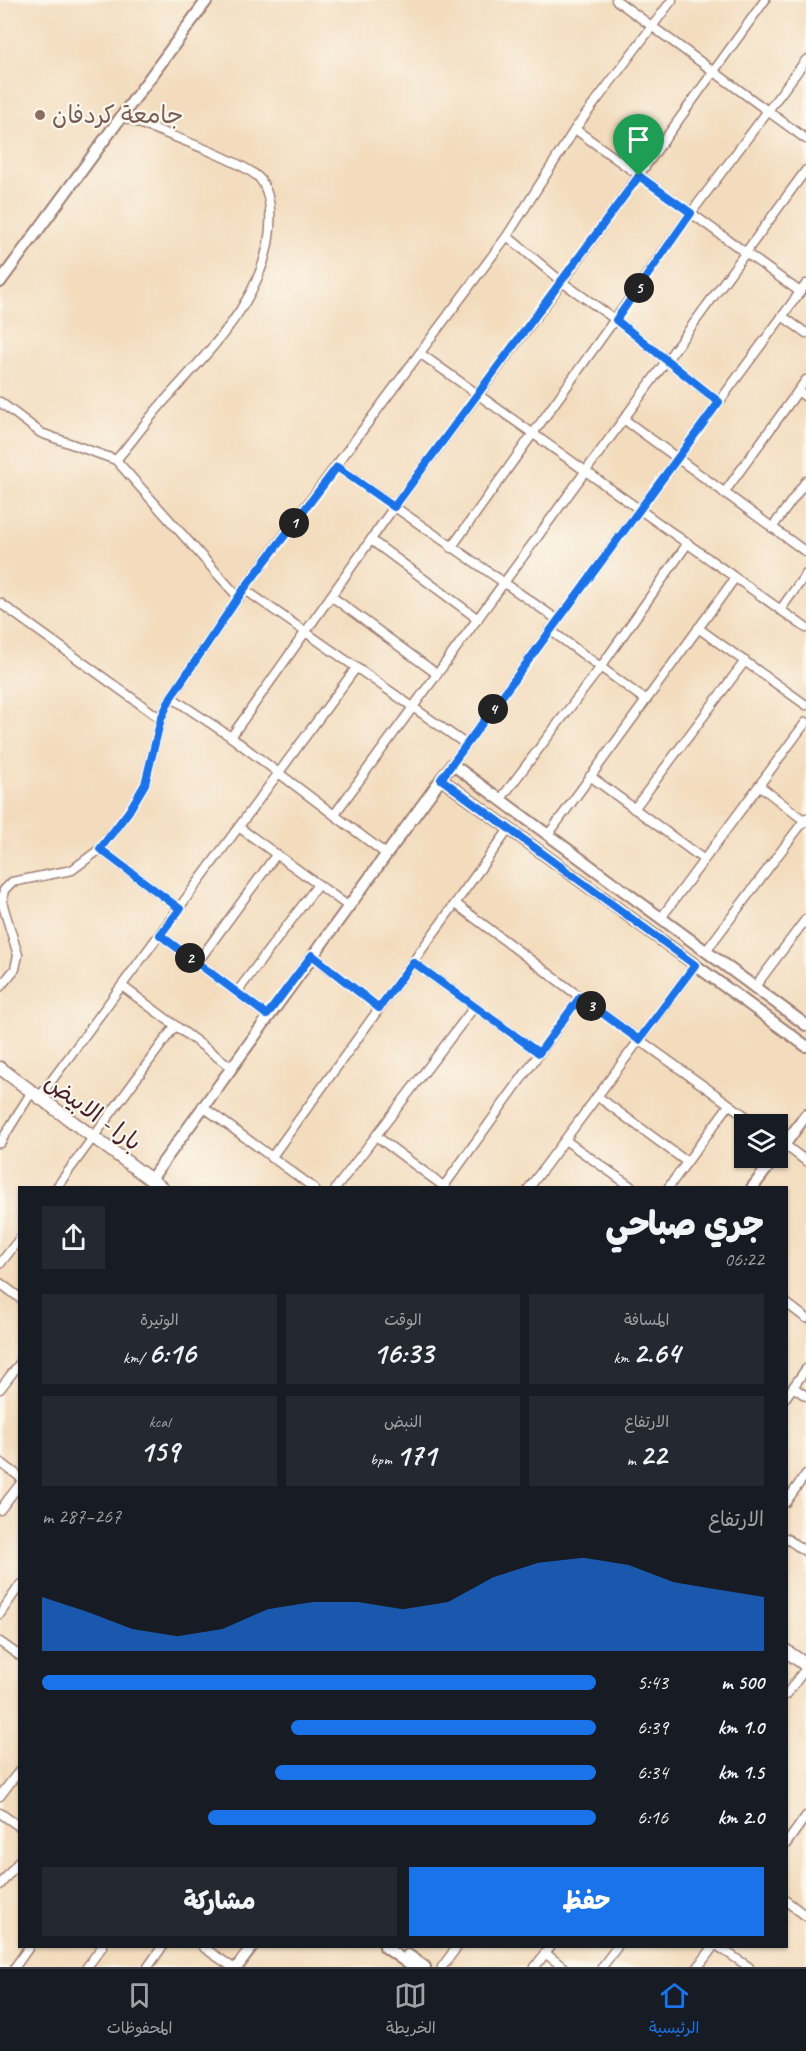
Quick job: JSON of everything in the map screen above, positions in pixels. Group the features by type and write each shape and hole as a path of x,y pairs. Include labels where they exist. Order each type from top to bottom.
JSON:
{"main road":[{"path":"0,282 207,0"},
{"path":"148,1184 267,1015 453,764 754,988 806,1024"},
{"path":"441,779 806,1046"},
{"name":"بارا - الابيض","path":"0,1068 93,1137 148,1184"},
{"path":"788,1134 806,1115"},
{"path":"754,1186 767,1168"},
{"path":"788,1653 806,1667"},
{"path":"237,1967 251,1948"},
{"path":"386,1948 413,1967"},
{"path":"399,1948 425,1967"}],"street":[{"path":"618,0 806,139"},
{"path":"0,987 15,969 18,955 2,902 4,890 12,882 72,870 100,849 129,811 145,784 161,719 171,697 244,589 507,236 575,129 672,0"},
{"path":"231,737 370,540 562,282 765,0"},
{"path":"452,548 691,213 806,60"},
{"path":"116,460 226,331 246,301 262,270 269,247 271,217 267,195 260,179 242,166 123,117"},
{"path":"453,764 803,288 745,252 575,129"},
{"path":"334,815 588,471 664,361 806,170"},
{"path":"507,236 562,282 616,320 664,361 719,402"},
{"path":"782,316 806,333"},
{"path":"421,354 533,435 640,507 806,628"},
{"path":"724,493 806,380"},
{"path":"798,391 806,397"},
{"path":"0,402 41,433 60,443 116,460 238,598"},
{"path":"625,420 806,552"},
{"path":"337,467 558,620"},
{"path":"772,528 806,481"},
{"path":"370,540 478,619"},
{"path":"500,800 600,668 688,543"},
{"path":"780,610 806,574"},
{"path":"548,835 644,699 735,578"},
{"path":"244,589 466,745"},
{"path":"331,596 437,674"},
{"path":"0,603 161,719"},
{"path":"698,628 806,705"},
{"path":"550,630 644,699"},
{"path":"634,810 745,662"},
{"path":"0,1143 180,909 356,668"},
{"path":"171,697 231,737 386,854"},
{"path":"661,918 806,722"},
{"path":"590,777 703,859"},
{"path":"706,951 805,820 760,786"},
{"path":"240,828 317,886 348,906"},
{"path":"271,1158 509,829"},
{"path":"100,849 180,909"},
{"path":"197,963 276,855"},
{"path":"237,993 317,886"},
{"path":"456,904 742,1114"},
{"path":"754,988 806,919"},
{"path":"160,935 267,1015"},
{"path":"312,955 379,1008"},
{"path":"413,962 539,1053"},
{"path":"530,1186 695,965"},
{"path":"122,986 231,1068"},
{"path":"446,1186 580,997"},
{"path":"338,1186 474,1006"},
{"path":"57,1186 175,1026"},
{"path":"597,1096 687,1162"},
{"path":"669,1186 729,1105"},
{"path":"202,1106 311,1186"},
{"path":"376,1136 444,1186"},
{"path":"565,1140 630,1186"},
{"path":"788,1147 806,1161"},
{"path":"0,1264 18,1241"},
{"path":"0,1283 18,1296"},
{"path":"788,1304 806,1318"},
{"path":"0,1389 18,1366"},
{"path":"788,1393 806,1369"},
{"path":"793,1387 806,1396"},
{"path":"0,1462 18,1476"},
{"path":"788,1499 806,1474"},
{"path":"0,1510 18,1487"},
{"path":"788,1539 806,1551"},
{"path":"0,1614 18,1589"},
{"path":"0,1642 18,1655"},
{"path":"788,1692 806,1667"},
{"path":"0,1796 18,1773"},
{"path":"0,1813 18,1826"},
{"path":"788,1841 806,1816"},
{"path":"0,1885 18,1862"},
{"path":"788,1902 806,1916"},
{"path":"15,1967 28,1948"},
{"path":"87,1967 101,1948"},
{"path":"148,1967 161,1948"},
{"path":"204,1948 232,1967"},
{"path":"442,1967 456,1948"},
{"path":"602,1967 616,1948"},
{"path":"698,1967 712,1948"},
{"path":"720,1948 748,1967"},
{"path":"535,1967 547,1950 563,1967"}],"place":[{"name":"جامعة كردفان","path":"40,115"}],"route":[{"path":"639,176 691,213 616,320 664,361 719,402 441,779 695,965 639,1040 580,997 539,1053 413,962 379,1008 312,955 267,1015 160,935 180,909 100,849 129,811 145,784 161,719 171,697 244,589 337,467 394,507 639,176"}]}
